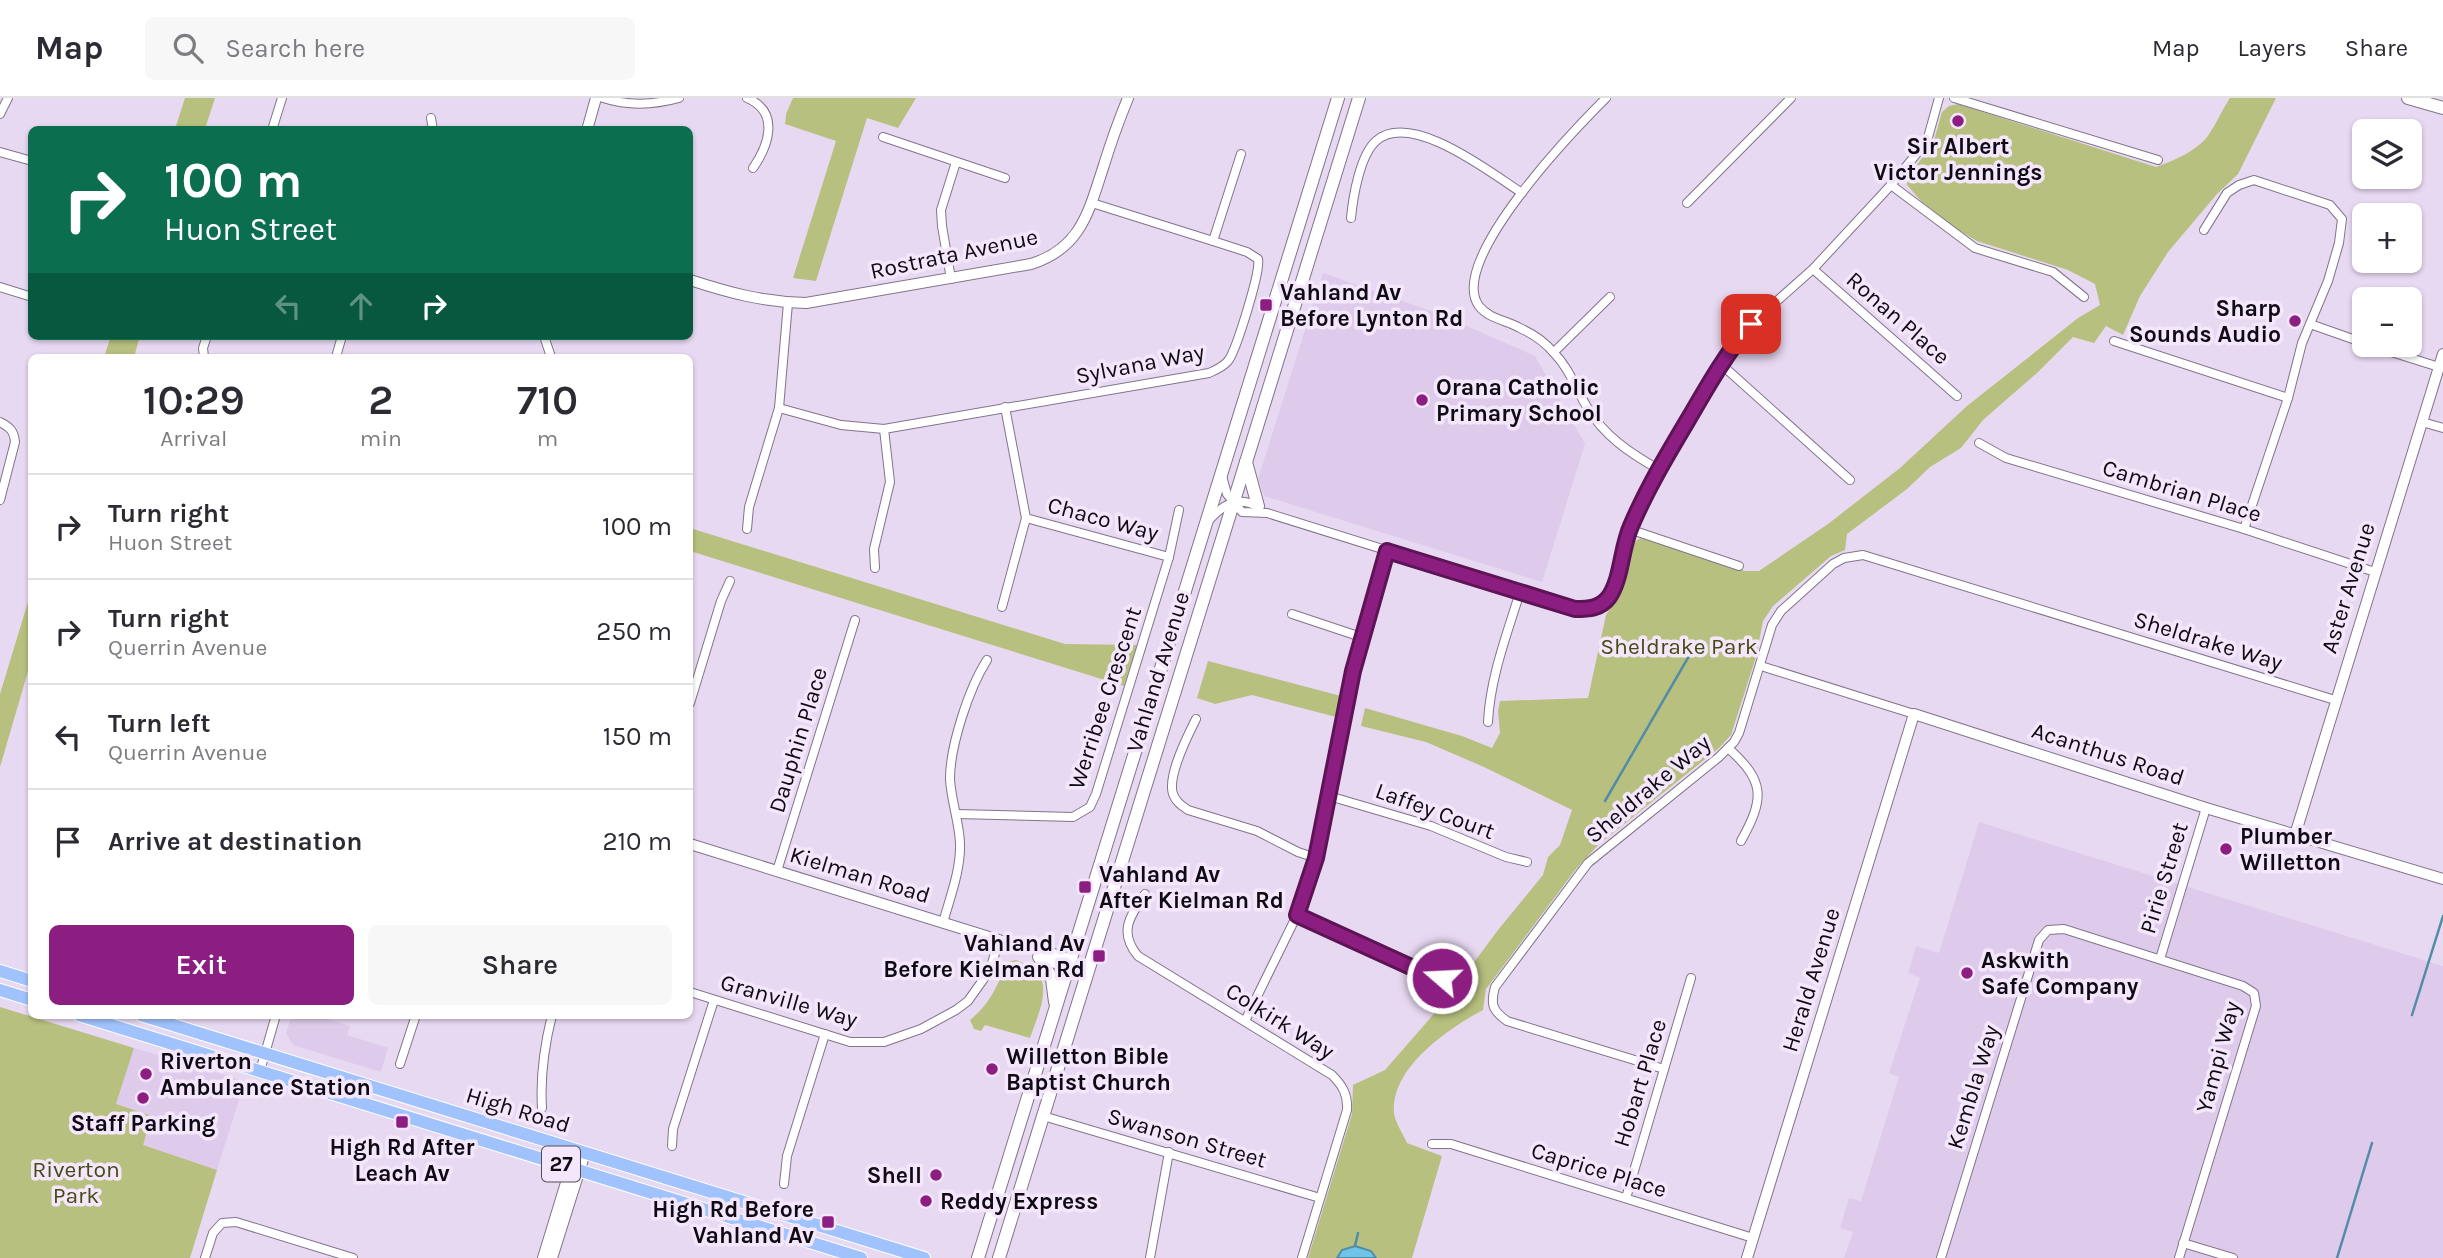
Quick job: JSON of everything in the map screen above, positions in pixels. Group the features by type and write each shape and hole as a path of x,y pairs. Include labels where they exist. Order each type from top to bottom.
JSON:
{"main road":[{"name":"Vahland Avenue","path":"978,1258 1055,1009 1065,962 1074,948 1338,98"},
{"name":"Vahland Avenue","path":"999,1258 1354,113 1356,98"},
{"path":"2408,98 2443,108"},
{"path":"1246,461 1262,510"},
{"path":"1080,997 1075,974 1065,962 1083,955 1091,934 1102,923"},
{"path":"1040,958 1052,979 1055,1009"},
{"path":"0,971 28,980"},
{"path":"0,990 28,999"},
{"name":"High Road","path":"92,1019 861,1258"},
{"name":"High Road","path":"154,1019 924,1258"}],"street":[{"path":"0,114 8,98"},
{"path":"273,126 282,98"},
{"path":"588,126 596,98"},
{"path":"603,98 640,104 679,98"},
{"path":"747,98 759,104 765,112 769,131 767,144 753,168"},
{"name":"Rostrata Avenue","path":"693,281 750,298 788,303 827,301 1047,259 1069,242 1081,228 1128,98"},
{"path":"1606,98 1558,146 1522,193 1483,253 1472,281 1472,293 1485,313 1518,326 1554,352 1595,421 1626,449 1658,469"},
{"path":"1687,202 1791,98"},
{"path":"1221,473 1227,494 1242,512 1262,510 1575,609 1590,609 1601,604 1613,588 1629,529 1658,469 1722,365 1751,324 1813,269 1891,185 1927,141 1939,98"},
{"path":"1954,98 2158,160"},
{"path":"431,118 432,126"},
{"path":"1351,218 1366,156 1377,140 1392,132 1411,133 1457,151 1522,193"},
{"path":"883,137 1006,178"},
{"path":"0,152 28,160"},
{"path":"1213,241 1241,153"},
{"path":"951,279 942,210 956,162"},
{"path":"2204,230 2227,193 2254,180 2329,205 2342,219 2339,243 2328,281 2302,343 2288,398 2244,529"},
{"path":"1891,185 1975,248 2053,272 2084,298"},
{"name":"Sylvana Way","path":"779,408 841,425 884,429 1209,373 1226,364 1233,351 1259,265 1253,255 1092,203"},
{"name":"Ronan Place","path":"1813,269 1957,396"},
{"path":"0,287 28,296"},
{"path":"1554,352 1610,298"},
{"path":"747,529 749,507 779,408 788,303"},
{"path":"2310,324 2352,339"},
{"path":"2114,341 2288,398"},
{"name":"Aster Avenue","path":"2295,835 2443,354"},
{"path":"2407,357 2439,367"},
{"path":"1722,365 1850,480"},
{"path":"1002,607 1026,518 1005,407"},
{"path":"0,422 10,427 15,442 0,500"},
{"path":"2422,422 2443,428"},
{"path":"875,568 874,549 890,482 884,429"},
{"name":"Cambrian Place","path":"1979,443 2006,458 2244,529 2375,572"},
{"path":"1206,523 1217,511 1233,502"},
{"name":"Werribee Crescent","path":"956,814 1073,817 1090,807 1169,557 1179,510"},
{"name":"Chaco Way","path":"1026,518 1169,557"},
{"path":"1629,529 1739,566"},
{"path":"1245,1021 1297,915 1316,858 1361,638 1387,551"},
{"name":"Sheldrake Way","path":"1664,1069 1507,1021 1494,1011 1491,999 1495,988 1588,863 1728,748 1739,733 1772,625 1781,611 1833,564 1844,558 1863,555 2335,700"},
{"path":"693,693 721,601 730,582"},
{"path":"1488,722 1500,656 1520,592"},
{"path":"1292,614 1361,638"},
{"name":"Dauphin Place","path":"778,871 855,620"},
{"path":"943,923 959,858 960,842 950,780 951,761 975,679 987,660"},
{"name":"Acanthus Road","path":"1760,667 2206,808 2443,879"},
{"name":"Herald Avenue","path":"1747,1258 1914,714"},
{"path":"1196,719 1186,739 1172,783 1178,803 1188,810 1256,831 1316,858"},
{"path":"1728,748 1751,772 1758,785 1758,801 1741,841"},
{"name":"Laffey Court","path":"1329,796 1421,823 1506,857 1528,862"},
{"name":"Pirie Street","path":"2160,959 2206,808"},
{"name":"Kielman Road","path":"693,845 1018,946 1040,958 1065,962"},
{"name":"Colkirk Way","path":"1144,894 1127,928 1130,946 1138,956 1332,1075 1342,1085 1348,1100 1348,1110 1302,1258"},
{"path":"1297,915 1422,972 1442,978"},
{"name":"Yampi Way","path":"2048,930 2064,929 2243,986 2253,993 2256,1006 2179,1258"},
{"name":"Kembla Way","path":"1941,1258 2039,940 2048,930"},
{"name":"Granville Way","path":"693,993 850,1042 884,1042 921,1029 968,1001 990,970 999,940"},
{"name":"Kielman Road","path":"1018,946 1032,947 1065,962"},
{"name":"Hobart Place","path":"1626,1198 1690,978"},
{"path":"672,1146 673,1129 714,1000"},
{"path":"260,1071 275,1019"},
{"path":"400,1064 415,1019"},
{"path":"542,1108 540,1079 551,1019"},
{"path":"784,1184 787,1156 825,1034"},
{"name":"Swanson Street","path":"1043,1116 1320,1198"},
{"name":"Caprice Place","path":"1432,1144 1451,1144 1753,1238"},
{"path":"542,1258 581,1151"},
{"path":"1150,1258 1169,1152"},
{"path":"552,1258 575,1169"},
{"path":"205,1258 213,1233 222,1223 236,1222 354,1258"},
{"path":"2183,1243 2233,1258"}],"shaded area":[{"name":"Orana Catholic Primary School","path":"1323,273 1442,315 1535,356 1585,444 1542,582 1264,496 1258,479"},
{"path":"1979,822 2443,966 2443,1258 1844,1258 1853,1232 1840,1228 1849,1198 1861,1201 1899,1077 1889,1073 1920,978 1908,973 1916,946 1939,953"},
{"path":"291,1019 328,1019 350,1026 347,1035 388,1048 381,1072 293,1045 286,1033"},
{"path":"134,1048 245,1081 217,1170 143,1146 116,1105"}],"green space":[{"path":"185,98 215,98 206,126 176,126"},
{"path":"793,98 916,98 898,128 867,118 816,281 793,278 836,141 785,124"},
{"name":"Sheldrake Park","path":"2230,98 2276,98 2238,174 2217,194 2168,252 2140,296 2123,335 2106,326 2094,343 2073,337 1983,420 1961,448 1930,467 1907,489 1847,534 1845,550 1831,556 1773,606 1763,621 1756,657 1731,735 1719,748 1598,845 1576,869 1486,989 1483,1010 1454,1027 1411,1065 1395,1096 1396,1120 1407,1143 1442,1156 1412,1258 1308,1258 1352,1114 1353,1085 1385,1070 1446,1000 1543,875 1548,857 1560,845 1572,810 1426,742 1361,726 1365,708 1462,736 1492,748 1500,733 1500,701 1588,698 1606,615 1614,602 1632,543 1641,538 1745,571 1759,571 1828,524 1900,468 1967,406 2078,318 2100,305 2095,284 2068,270 1977,241 1955,228 1921,201 1907,185 1908,176 1933,144 1942,112 1949,106 1958,104 2156,167 2184,155 2203,142"},
{"path":"110,340 139,340 135,354 105,354"},
{"path":"693,529 1065,644 1137,645 1124,686 693,552"},
{"path":"28,602 28,671 0,767 0,694"},
{"path":"1208,661 1341,696 1336,717 1252,695 1215,704 1197,698"},
{"path":"1016,960 1037,969 1043,986 1042,1003 1030,1038 985,1025 981,1031 974,1029 970,1020 993,994 1007,962"},
{"name":"Riverton Park","path":"0,1007 28,1016 28,1019 39,1019 134,1048 116,1104 152,1116 143,1145 217,1170 190,1258 0,1258"}],"water":[{"path":"1355,1246 1371,1251 1376,1258 1337,1258 1342,1250"}],"waterway":[{"path":"1605,801 1689,656"},
{"path":"2412,1015 2443,916"},
{"path":"2337,1258 2372,1143"},
{"path":"1355,1246 1358,1233"}],"place":[{"name":"Sir Albert Victor Jennings","path":"1958,121"},
{"name":"Vahland Av Before Lynton Rd","path":"1266,305"},
{"name":"Sharp Sounds Audio","path":"2295,321"},
{"name":"Orana Catholic Primary School","path":"1422,400"},
{"name":"Plumber Willetton","path":"2226,849"},
{"name":"Vahland Av After Kielman Rd","path":"1085,887"},
{"name":"Vahland Av Before Kielman Rd","path":"1099,956"},
{"name":"Askwith Safe Company","path":"1967,973"},
{"name":"Willetton Bible Baptist Church","path":"992,1069"},
{"name":"Riverton Ambulance Station","path":"146,1074"},
{"name":"Staff Parking","path":"143,1098"},
{"name":"High Rd After Leach Av","path":"402,1122"},
{"name":"Shell","path":"936,1175"},
{"name":"Reddy Express","path":"926,1201"},
{"name":"High Rd Before Vahland Av","path":"828,1222"}],"route":[{"path":"1442,978 1422,972 1297,915 1316,858 1353,671 1387,551 1575,609 1590,609 1601,604 1613,588 1629,529 1658,469 1734,344 1751,324"}]}
